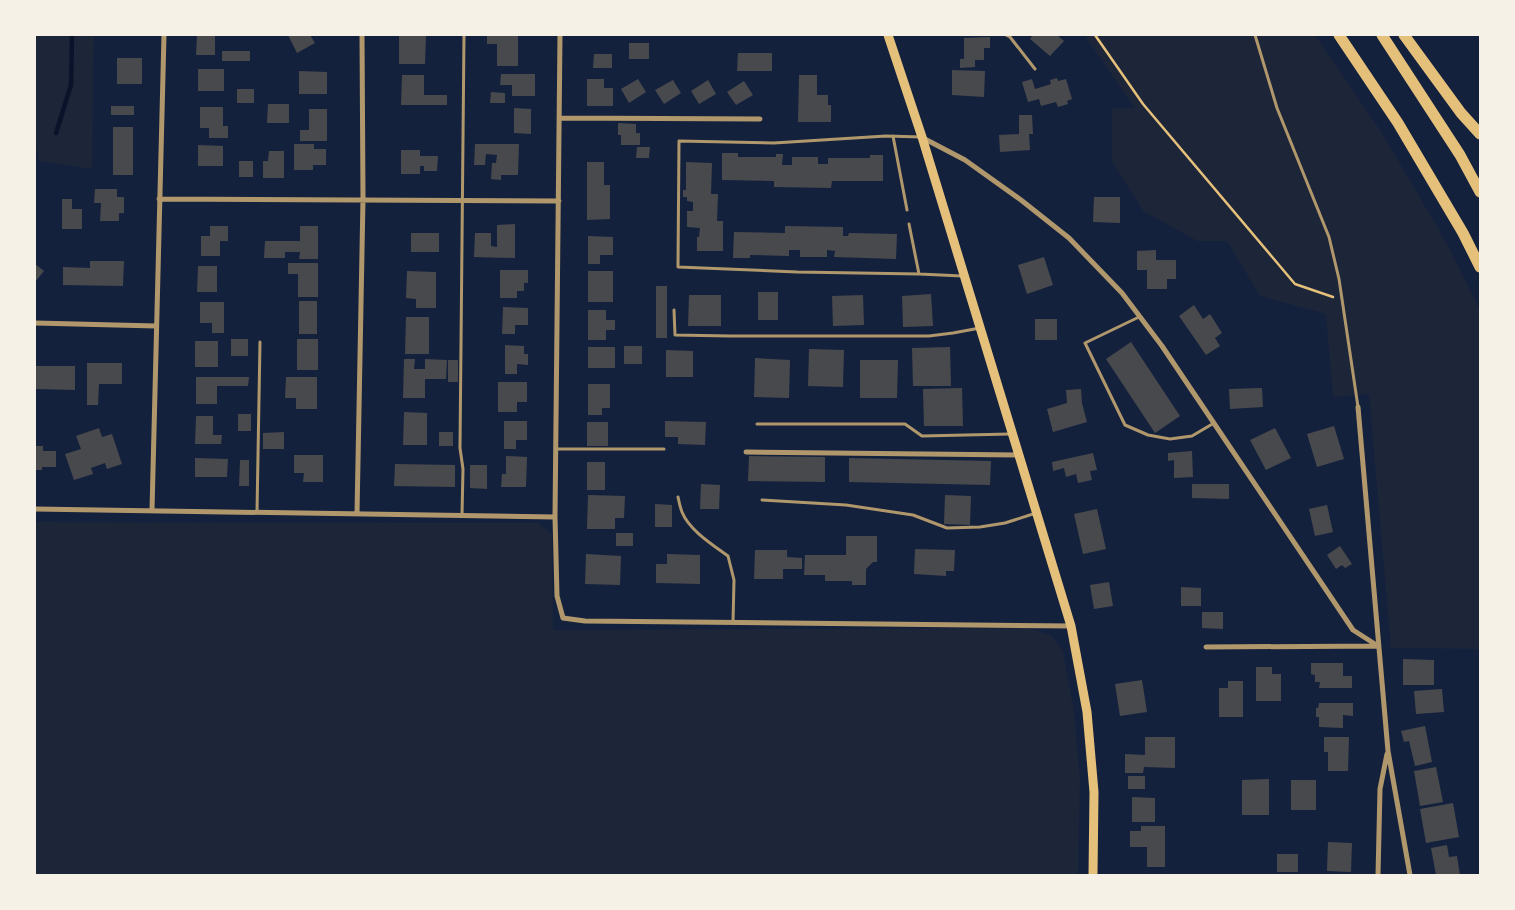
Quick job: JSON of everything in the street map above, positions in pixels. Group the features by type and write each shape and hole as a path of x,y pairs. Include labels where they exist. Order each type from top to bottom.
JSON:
{"highway":[{"path":"1339,35 1398,123 1463,233 1480,267"},
{"path":"1382,35 1460,156 1480,192"},
{"path":"1404,35 1461,113 1480,134"}],"main road":[{"path":"888,35 922,137 1071,626 1087,712 1094,792 1093,875"}],"street":[{"path":"152,510 164,35"},
{"path":"357,514 363,199 362,35"},
{"path":"560,35 555,517 557,596 563,618 585,621 1071,626"},
{"path":"560,118 760,119"},
{"path":"922,137 965,160 1021,200 1068,238 1122,293 1162,346 1215,423 1353,630 1378,646"},
{"path":"159,199 559,201"},
{"path":"35,323 156,326"},
{"path":"1358,406 1388,751 1410,875"},
{"path":"746,452 1019,455"},
{"path":"35,509 555,517"},
{"path":"1206,647 1378,646"},
{"path":"1378,875 1380,789 1388,751"}],"lane":[{"path":"462,516 463,469 460,448 464,35"},
{"path":"1006,35 1010,37 1035,69"},
{"path":"1255,35 1277,108 1329,237 1342,300 1358,406"},
{"path":"922,137 892,136 774,143 679,141 678,267 965,276"},
{"path":"892,136 907,210"},
{"path":"909,224 919,274"},
{"path":"674,310 675,335 929,336 981,328"},
{"path":"1140,316 1086,343 1125,425 1148,435 1170,439 1192,436 1215,423"},
{"path":"257,512 260,342"},
{"path":"758,424 905,424 922,436 1013,434"},
{"path":"556,449 664,449"},
{"path":"678,497 682,512 689,524 728,556 734,580 733,622"},
{"path":"762,500 846,505 913,515 947,528 980,527 1005,523 1037,513"}],"path":[{"path":"1096,35 1143,104 1295,284 1342,300"}],"shaded area":[{"path":"35,35 94,35 92,169 39,161 35,142"},
{"path":"1084,35 1315,35 1382,133 1446,242 1480,310 1480,649 1391,648 1369,394 1333,397 1326,314 1260,296 1227,241 1197,241 1143,211 1112,161 1112,108 1135,108"},
{"path":"35,522 538,523 552,534 553,630 1029,628 1052,636 1063,651 1074,712 1080,778 1078,875 35,875"}],"building":[{"path":"197,35 215,35 215,55 196,55"},
{"path":"288,35 310,35 315,43 297,53"},
{"path":"399,35 426,35 425,64 399,64"},
{"path":"487,35 518,35 518,66 497,66 497,44 487,44"},
{"path":"1033,35 1057,35 1064,41 1050,56 1030,39"},
{"path":"990,37 990,48 984,48 984,60 975,60 975,67 960,68 960,59 964,59 964,38"},
{"path":"629,43 649,43 649,59 629,59"},
{"path":"222,51 250,51 250,61 222,61"},
{"path":"738,53 772,53 772,71 737,71"},
{"path":"594,54 612,54 612,68 593,68"},
{"path":"117,58 142,58 142,84 117,84"},
{"path":"198,69 224,69 224,91 198,91"},
{"path":"952,70 985,71 984,97 952,95"},
{"path":"299,71 327,72 327,94 299,94"},
{"path":"501,74 535,74 535,96 512,96 512,85 500,85"},
{"path":"402,75 424,75 424,95 447,95 447,105 401,105"},
{"path":"799,75 817,75 817,95 828,95 828,105 831,105 831,122 798,122"},
{"path":"1057,78 1058,81 1066,79 1072,99 1067,101 1068,104 1058,107 1056,102 1041,106 1039,99 1028,102 1022,82 1032,79 1035,89 1051,84 1050,80"},
{"path":"587,79 604,79 604,88 613,88 613,106 587,106"},
{"path":"638,79 646,92 629,103 621,89"},
{"path":"673,80 681,93 664,104 655,90"},
{"path":"708,80 716,94 699,104 691,91"},
{"path":"744,81 753,95 736,105 727,92"},
{"path":"237,89 254,89 254,103 237,103"},
{"path":"491,92 505,93 505,103 490,103"},
{"path":"268,104 289,104 289,123 267,123"},
{"path":"111,106 134,106 134,115 111,115"},
{"path":"200,107 223,107 223,126 228,126 228,138 209,138 209,128 200,128"},
{"path":"514,108 531,109 531,134 514,133"},
{"path":"309,109 327,109 327,141 300,141 300,130 309,130"},
{"path":"1019,115 1032,115 1033,134 1029,134 1030,150 1000,152 999,135 1019,134"},
{"path":"618,123 636,124 636,133 640,133 640,145 621,145 621,135 618,135"},
{"path":"113,127 133,127 133,175 113,175"},
{"path":"294,144 314,144 314,149 326,149 326,165 313,165 313,170 294,170"},
{"path":"475,144 519,144 518,175 501,175 501,180 491,179 492,163 496,163 497,155 486,154 485,165 474,165"},
{"path":"198,145 223,146 223,166 198,166"},
{"path":"637,147 650,147 649,158 636,158"},
{"path":"401,150 420,150 420,156 438,156 437,171 424,171 424,166 420,166 420,174 401,174"},
{"path":"269,151 284,151 284,178 263,178 263,161 268,161"},
{"path":"722,153 738,153 738,157 776,157 776,154 783,154 782,165 792,165 792,157 818,157 818,164 828,164 828,158 870,158 870,155 883,155 883,181 832,181 831,188 774,187 774,181 722,180"},
{"path":"239,161 253,161 253,177 239,177"},
{"path":"587,162 604,162 604,185 610,185 610,219 587,220"},
{"path":"686,162 712,163 711,194 718,194 717,221 723,221 723,251 697,251 697,237 699,237 700,228 687,227 687,211 693,211 693,202 687,201 687,197 683,197 683,190 686,190"},
{"path":"95,189 117,189 117,197 124,197 124,213 119,213 119,221 100,221 101,203 94,203"},
{"path":"1094,197 1120,197 1120,223 1093,222"},
{"path":"62,199 72,199 72,209 82,209 82,229 62,229"},
{"path":"515,224 515,258 474,257 475,233 491,233 491,246 497,247 497,225"},
{"path":"210,226 228,226 228,241 220,241 220,256 201,256 201,236 210,236"},
{"path":"300,226 318,226 318,259 299,259 300,252 285,252 285,258 264,258 265,241 300,241"},
{"path":"785,226 843,227 843,236 848,236 849,233 897,234 896,259 834,257 835,251 827,250 827,257 800,257 800,250 789,250 789,256 750,255 750,258 733,258 734,232 785,233"},
{"path":"411,233 439,233 439,252 411,252"},
{"path":"588,236 613,237 613,255 600,255 600,264 588,264"},
{"path":"1156,250 1156,260 1176,260 1176,279 1167,279 1167,289 1147,289 1147,270 1137,270 1137,251"},
{"path":"1044,257 1053,285 1027,294 1018,265"},
{"path":"90,261 124,261 123,286 63,285 63,267 90,268"},
{"path":"288,263 318,263 318,297 298,297 298,274 288,274"},
{"path":"35,264 44,271 35,282"},
{"path":"198,266 217,266 217,292 197,292"},
{"path":"500,270 528,270 528,283 524,283 524,291 517,291 517,298 500,298"},
{"path":"407,271 436,272 436,308 416,308 416,299 406,298"},
{"path":"588,271 613,271 613,302 588,302"},
{"path":"656,286 667,286 667,338 656,338"},
{"path":"758,292 778,292 778,320 758,320"},
{"path":"931,294 933,326 903,327 902,296"},
{"path":"689,295 721,295 721,326 688,326"},
{"path":"863,295 864,325 833,326 832,296"},
{"path":"299,301 317,301 317,334 299,334"},
{"path":"200,302 224,302 224,333 212,333 212,323 200,323"},
{"path":"1194,305 1203,319 1210,314 1222,333 1215,338 1220,346 1206,355 1179,316"},
{"path":"503,307 528,308 528,325 515,325 515,334 502,334"},
{"path":"588,310 606,310 606,320 615,320 615,330 606,330 606,340 588,340"},
{"path":"406,317 429,317 429,354 405,354"},
{"path":"1035,319 1057,319 1057,340 1035,340"},
{"path":"231,339 248,339 248,356 231,356"},
{"path":"297,339 318,339 318,370 297,370"},
{"path":"195,341 218,341 218,367 195,367"},
{"path":"1131,342 1180,416 1155,433 1106,359"},
{"path":"505,345 524,346 524,354 528,354 528,365 517,364 517,374 505,374"},
{"path":"624,346 642,346 642,364 624,364"},
{"path":"588,347 615,347 615,368 588,368"},
{"path":"950,347 951,386 913,386 912,348"},
{"path":"809,349 844,350 843,387 808,386"},
{"path":"666,350 693,351 693,377 666,377"},
{"path":"755,358 790,360 789,398 754,397"},
{"path":"404,359 415,359 414,369 425,369 425,359 447,360 446,379 425,379 425,398 403,398"},
{"path":"448,360 458,360 458,382 448,382"},
{"path":"860,360 898,360 897,398 860,398"},
{"path":"87,363 122,363 122,384 99,384 98,405 87,405"},
{"path":"35,366 75,366 75,390 35,389"},
{"path":"196,377 249,377 248,386 217,386 217,404 196,404"},
{"path":"286,377 317,377 317,409 296,409 296,398 285,398"},
{"path":"498,382 527,382 527,402 517,402 517,412 498,412"},
{"path":"588,384 610,384 610,408 602,408 602,415 588,415"},
{"path":"962,388 963,426 924,426 923,389"},
{"path":"1262,388 1263,407 1230,409 1229,389"},
{"path":"1081,389 1082,403 1087,422 1053,432 1047,409 1067,403 1066,390"},
{"path":"404,412 427,413 427,445 403,445"},
{"path":"238,414 251,414 251,431 238,431"},
{"path":"196,416 213,416 213,435 222,435 221,444 195,444"},
{"path":"504,421 527,421 527,440 516,440 516,449 504,449"},
{"path":"665,421 706,422 705,445 678,444 678,437 665,437"},
{"path":"587,422 608,422 608,446 587,446"},
{"path":"1334,426 1344,459 1317,467 1307,434"},
{"path":"99,428 102,437 112,434 122,464 107,469 105,463 91,468 93,474 74,480 65,454 81,449 76,436"},
{"path":"1275,428 1291,458 1266,470 1250,440"},
{"path":"284,432 284,449 263,449 263,433"},
{"path":"439,432 453,432 453,446 439,446"},
{"path":"35,446 43,446 43,451 56,451 56,467 42,467 42,470 35,470"},
{"path":"1192,451 1193,477 1174,478 1174,460 1168,461 1168,453"},
{"path":"1093,453 1097,470 1090,471 1092,480 1078,483 1076,474 1066,477 1064,468 1053,471 1052,462"},
{"path":"294,455 323,455 323,482 303,482 304,473 294,473"},
{"path":"506,456 527,457 526,487 501,487 502,474 506,474"},
{"path":"749,456 825,457 825,482 748,481"},
{"path":"195,458 228,459 227,477 195,477"},
{"path":"849,458 991,461 990,485 849,482"},
{"path":"240,460 249,460 249,486 239,486"},
{"path":"587,462 605,462 605,490 587,490"},
{"path":"395,464 455,465 455,487 394,486"},
{"path":"470,465 487,465 487,489 470,488"},
{"path":"701,484 720,485 719,509 700,509"},
{"path":"1192,484 1229,484 1229,499 1192,498"},
{"path":"588,495 625,496 624,518 615,518 615,529 587,529"},
{"path":"945,495 971,496 970,525 944,524"},
{"path":"655,504 672,505 672,527 655,527"},
{"path":"1327,505 1333,532 1315,536 1309,509"},
{"path":"1097,509 1106,549 1083,554 1074,514"},
{"path":"616,533 633,533 633,546 616,546"},
{"path":"846,536 877,536 877,562 873,562 866,569 866,585 852,585 852,581 825,581 825,575 804,575 805,555 846,555"},
{"path":"1340,546 1352,564 1345,568 1342,565 1336,569 1327,555"},
{"path":"915,549 955,550 954,571 946,571 946,576 914,574"},
{"path":"755,550 787,550 787,557 802,558 802,569 783,569 783,579 754,579"},
{"path":"586,554 621,556 620,585 585,584"},
{"path":"667,554 700,555 700,584 656,583 656,564 667,564"},
{"path":"1109,582 1113,606 1094,609 1090,585"},
{"path":"1181,587 1201,588 1201,606 1181,606"},
{"path":"1202,612 1223,612 1223,629 1202,628"},
{"path":"1403,659 1434,660 1434,685 1403,685"},
{"path":"1311,663 1343,663 1343,676 1352,676 1352,688 1319,688 1320,682 1315,682 1315,675 1311,674"},
{"path":"1256,667 1272,667 1272,674 1281,674 1281,701 1256,701"},
{"path":"1142,680 1147,712 1120,716 1115,684"},
{"path":"1228,681 1243,681 1243,717 1219,717 1219,688 1228,688"},
{"path":"1442,689 1444,712 1416,714 1414,691"},
{"path":"1319,703 1353,703 1353,716 1343,715 1343,728 1319,727 1319,717 1316,717 1316,708 1318,708"},
{"path":"1425,726 1432,762 1415,766 1409,741 1404,742 1401,731"},
{"path":"1145,737 1175,737 1175,768 1144,767 1143,773 1125,773 1125,754 1145,755"},
{"path":"1324,737 1349,737 1348,771 1328,771 1328,752 1324,752"},
{"path":"1436,767 1443,802 1420,806 1414,771"},
{"path":"1128,776 1145,776 1145,789 1128,789"},
{"path":"1269,779 1269,815 1242,815 1242,780"},
{"path":"1291,780 1316,780 1316,810 1291,810"},
{"path":"1132,797 1155,798 1155,822 1132,822"},
{"path":"1453,803 1459,837 1426,843 1420,809"},
{"path":"1141,826 1165,826 1165,867 1147,867 1147,847 1130,847 1130,831 1141,831"},
{"path":"1328,842 1352,843 1351,872 1327,871"},
{"path":"1447,845 1449,857 1457,856 1460,875 1436,875 1431,848"},
{"path":"1277,854 1298,854 1298,872 1277,872"}],"waterway":[{"path":"56,133 71,85 72,35"}]}
